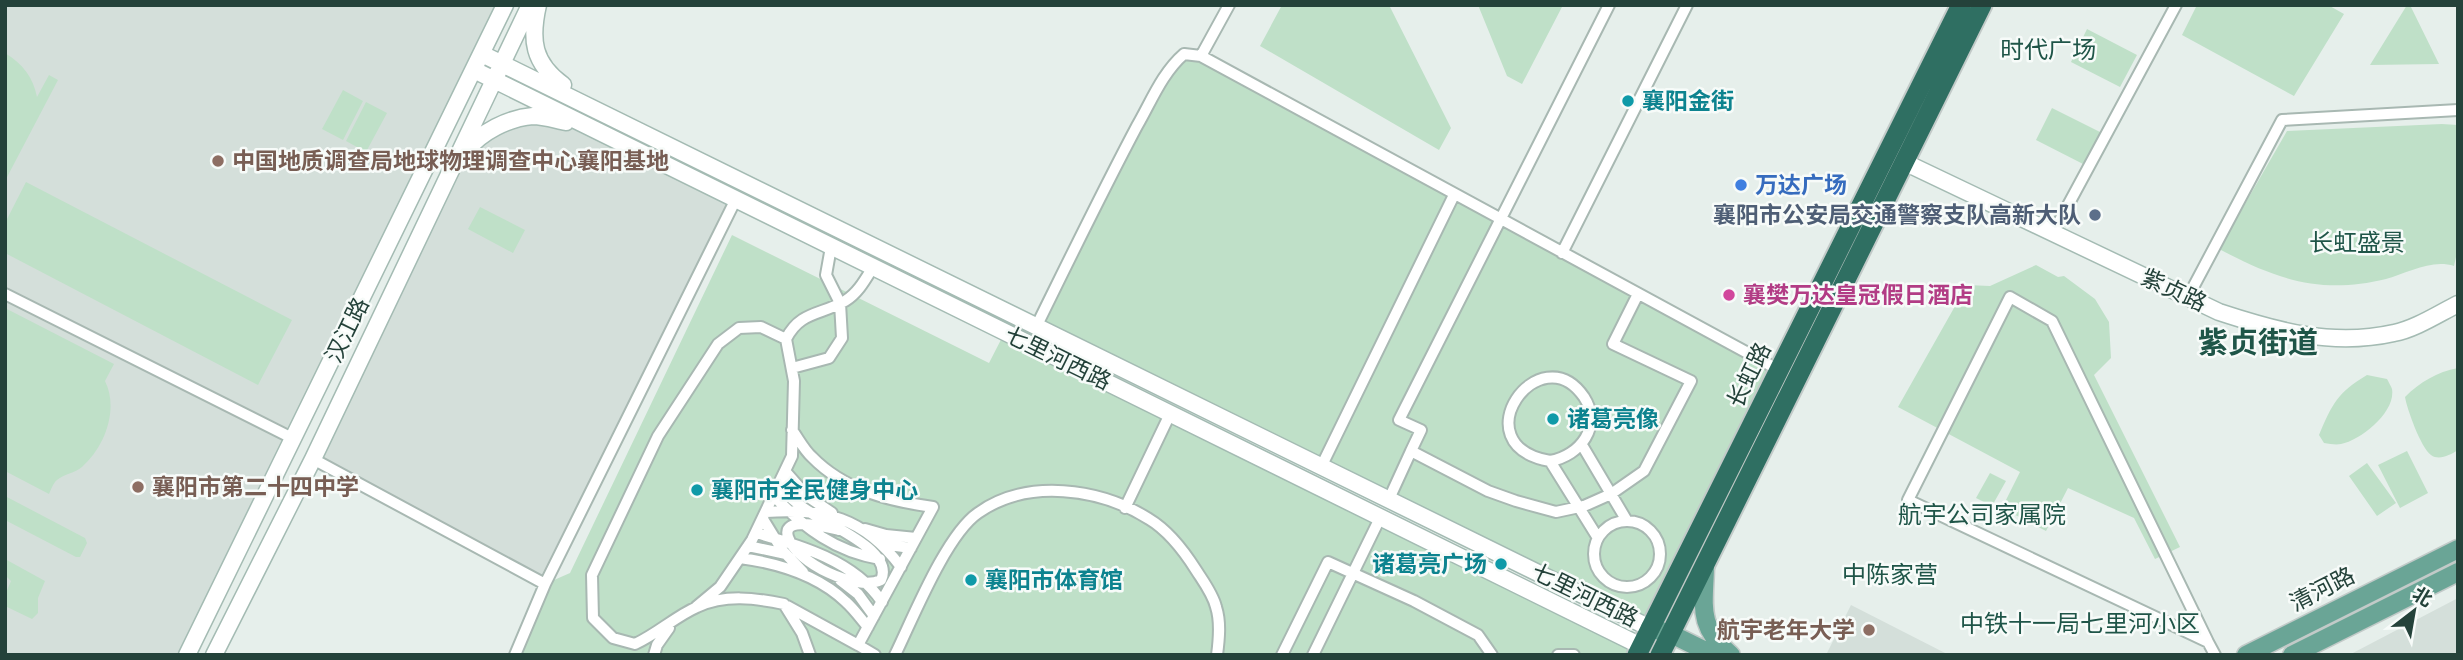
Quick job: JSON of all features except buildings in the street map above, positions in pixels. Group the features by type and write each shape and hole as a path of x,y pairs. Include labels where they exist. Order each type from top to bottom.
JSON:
{"highway":[{"name":"长虹路","path":"1644,652 1650,628 1961,5"},
{"name":"长虹路","path":"1660,655 1982,5"}],"main road":[{"name":"清河路","path":"2246,655 2458,549"},
{"path":"1704,567 1704,615 1714,641 1731,655"},
{"name":"清河路","path":"2292,655 2458,572"},
{"path":"1650,628 1671,634 1714,655"}],"street":[{"name":"汉江路","path":"187,655 505,5"},
{"name":"汉江路","path":"214,655 313,459 530,5"},
{"path":"538,5 534,24 534,47 548,74 596,110"},
{"path":"1201,56 1229,5"},
{"path":"1389,499 1421,430 1399,420 1609,5"},
{"path":"1562,253 1687,5"},
{"path":"2053,233 2176,5"},
{"name":"七里河西路","path":"482,54 1650,628"},
{"path":"1037,325 1112,173 1162,81 1173,63 1184,54 1201,56 1779,370"},
{"name":"七里河西路","path":"474,70 1171,414 1644,652"},
{"path":"2188,297 2282,120 2458,110"},
{"path":"450,172 476,138 505,123 534,116 586,125"},
{"name":"紫贞路","path":"1904,162 2219,312 2274,330 2346,340 2396,333 2458,304"},
{"path":"1321,465 1454,195"},
{"path":"515,655 545,584 736,200"},
{"path":"792,369 829,358 842,338 840,303 826,275 831,247"},
{"path":"786,339 761,327 739,328 718,344 658,436 592,575 593,618 613,638 635,644 696,607 720,587 748,546 792,456 794,381 786,339 792,326 812,313 840,303 862,286 873,267"},
{"path":"5,294 294,439"},
{"path":"1411,451 1488,491 1556,512 1579,507 1611,494 1644,471 1691,381 1613,344 1638,294"},
{"path":"2208,642 1908,500 2010,297 2052,321 2215,655"},
{"path":"1547,379 1559,380 1578,390 1590,413 1588,433 1582,446 1573,454 1550,461 1526,453 1512,435 1509,425 1514,400 1528,385 1547,379"},
{"path":"1125,508 1171,414"},
{"path":"792,430 811,457 841,480 899,502 933,507 881,597 858,645"},
{"path":"1582,446 1627,521"},
{"path":"313,459 545,584"},
{"path":"1550,461 1598,538"},
{"path":"785,471 807,496 838,516 886,534 916,538"},
{"path":"776,491 788,511 839,548 860,556 900,563"},
{"path":"776,491 851,536 880,559 884,572 881,580 865,584 825,571"},
{"path":"895,655 952,540 976,514 1003,499 1038,491 1104,498 1149,519 1172,539 1204,582 1216,607 1219,639 1217,655"},
{"path":"764,515 807,511 838,516"},
{"path":"764,515 785,554 808,578"},
{"path":"1313,655 1380,518"},
{"path":"1627,521 1643,525 1657,540 1660,558 1654,574 1648,580 1630,587 1619,586 1605,579 1595,562 1594,551 1598,538 1610,526 1627,521"},
{"path":"850,522 879,543 900,563"},
{"path":"813,565 788,538 791,527 802,523 839,530"},
{"path":"755,533 817,552 835,562 881,597"},
{"path":"851,536 911,548"},
{"path":"748,546 785,554 825,571 858,594 874,616"},
{"path":"740,558 768,562 820,584 845,600 868,627"},
{"path":"1282,655 1328,562 1414,601 1478,635 1492,655"},
{"path":"820,584 847,593 881,597"},
{"path":"696,607 722,600 752,598 784,604 875,655"},
{"path":"784,604 802,633 810,655"},
{"path":"654,655 657,645 673,622"},
{"path":"1558,655 1574,655"}],"shaded area":[{"name":"中国地质调查局地球物理调查中心襄阳基地","path":"5,5 505,5 187,655 5,655"},
{"path":"505,123 586,125 736,199 545,584 313,459 450,172"},
{"path":"2458,598 2458,655 2349,655"},
{"name":"航宇老年大学","path":"1851,605 1949,655 1826,655"}],"green space":[{"path":"1282,5 1389,5 1451,128 1439,150 1260,46"},
{"path":"1478,5 1563,5 1522,84 1507,76"},
{"path":"2197,5 2328,5 2344,14 2294,96 2182,35"},
{"path":"2407,5 2410,5 2439,64 2370,65"},
{"path":"2087,29 2137,55 2120,87 2071,62"},
{"path":"5,53 26,72 37,97 49,75 58,80 5,181"},
{"path":"1184,54 1201,56 1779,370 1650,628 1037,325 1112,173"},
{"path":"343,90 363,101 343,140 322,129"},
{"path":"366,102 387,113 366,152 346,141"},
{"path":"2052,108 2102,133 2085,165 2036,140"},
{"path":"2458,125 2458,248 2454,266 2428,265 2362,284 2319,284 2279,276 2219,249 2287,131"},
{"path":"26,182 292,320 258,385 5,253 5,223"},
{"path":"480,207 525,230 513,253 468,229"},
{"path":"732,235 989,363 1007,328 1641,646 1637,655 515,655 545,584 570,573"},
{"path":"2036,265 2058,277 2064,276 2095,299 2109,322 2111,358 2094,375 2180,547 2155,559 2134,518 2068,488 2046,531 2002,508 2020,472 1898,407 1967,285 1990,286"},
{"path":"5,308 114,364 105,381 111,403 103,438 90,459 79,469 57,480 49,494 5,471"},
{"path":"2458,368 2458,450 2444,457 2434,457 2419,437 2405,397 2429,378"},
{"path":"2367,375 2387,379 2392,389 2389,407 2376,424 2358,437 2341,444 2324,443 2319,435 2332,407 2342,393"},
{"path":"2407,451 2428,493 2400,508 2378,465"},
{"path":"2367,463 2396,503 2377,516 2349,476"},
{"path":"1990,473 2006,481 1992,506 1976,498"},
{"path":"5,496 85,538 87,543 80,557 5,520"},
{"path":"5,559 45,581 38,598 38,613 32,619 5,606 5,595 11,581 5,575"}],"place":[{"name":"襄阳金街","path":"1628,101"},
{"name":"中国地质调查局地球物理调查中心襄阳基地","path":"218,161"},
{"name":"万达广场","path":"1741,185"},
{"name":"襄阳市公安局交通警察支队高新大队","path":"2095,215"},
{"name":"襄樊万达皇冠假日酒店","path":"1729,295"},
{"name":"诸葛亮像","path":"1553,419"},
{"name":"襄阳市第二十四中学","path":"138,487"},
{"name":"襄阳市全民健身中心","path":"697,490"},
{"name":"诸葛亮广场","path":"1501,564"},
{"name":"襄阳市体育馆","path":"971,580"},
{"name":"航宇老年大学","path":"1869,630"}],"district":[{"name":"时代广场","path":"2048,49"},
{"name":"长虹盛景","path":"2357,242"},
{"name":"紫贞街道","path":"2258,342"},
{"name":"航宇公司家属院","path":"1982,514"},
{"name":"中陈家营","path":"1890,574"},
{"name":"中铁十一局七里河小区","path":"2080,623"}]}
